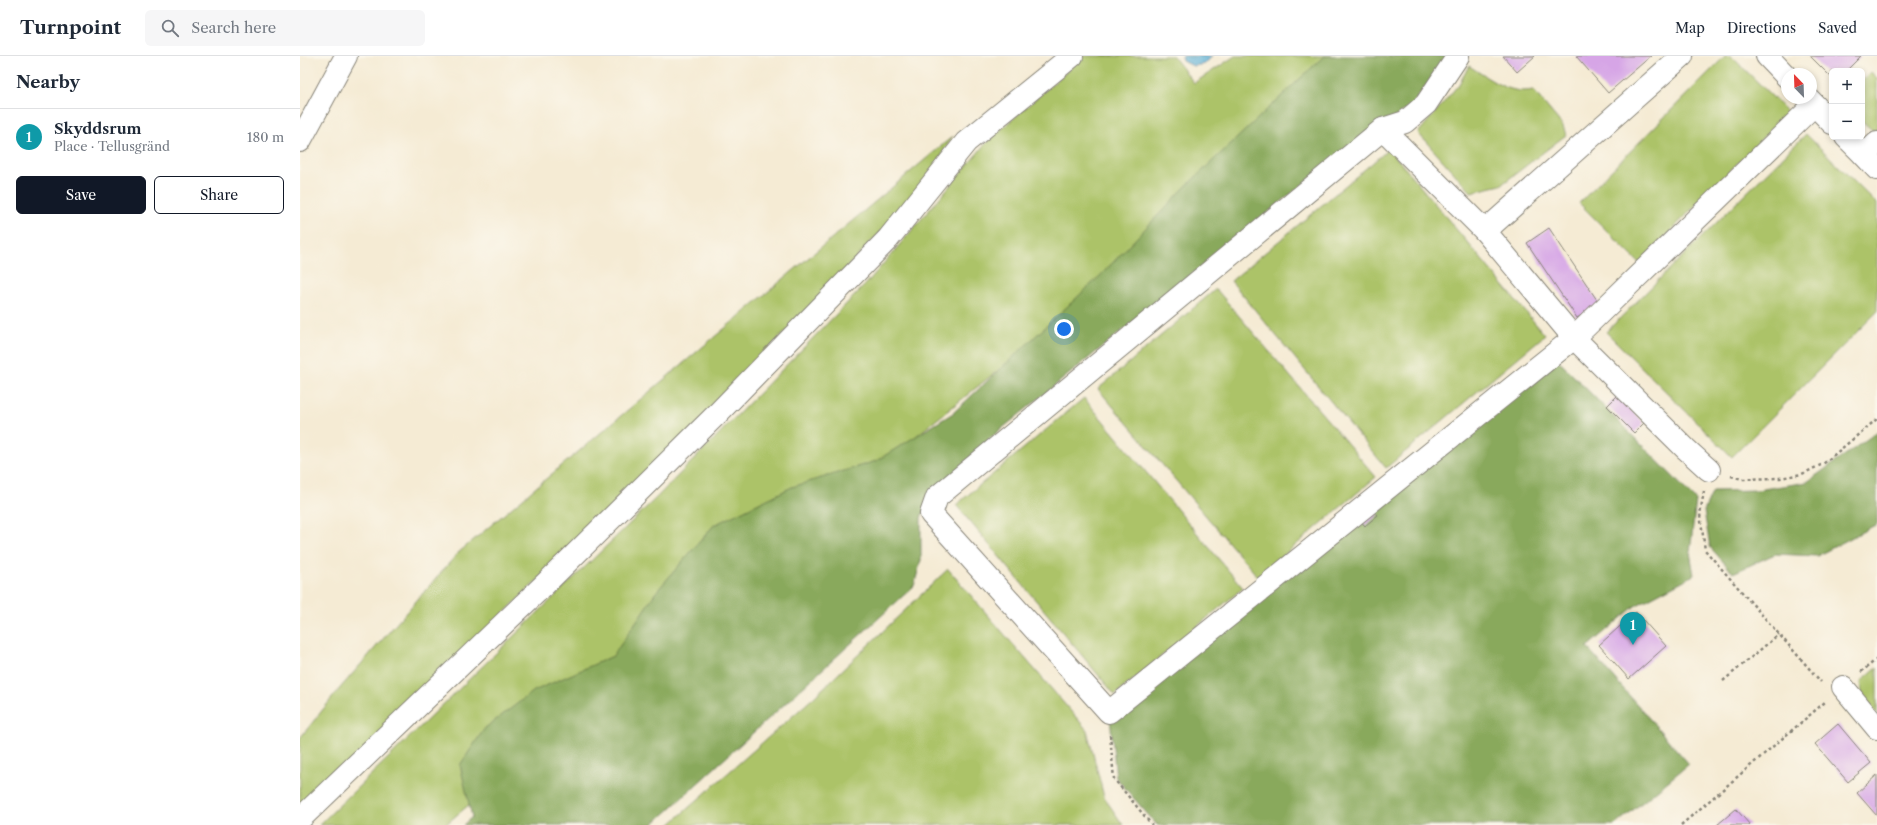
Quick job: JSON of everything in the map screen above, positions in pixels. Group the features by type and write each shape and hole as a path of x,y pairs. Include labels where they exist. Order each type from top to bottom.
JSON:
{"street":[{"path":"331,83 338,56"},
{"path":"300,141 346,56"},
{"path":"300,819 546,584 720,411 888,240 966,142 1072,56"},
{"path":"1458,56 1426,104 1404,122 1383,129 937,497 931,514 1109,712 1574,338 1808,104"},
{"path":"1485,231 1682,56"},
{"path":"1766,56 1781,71"},
{"path":"1814,104 1829,120"},
{"path":"1383,129 1485,231 1574,338 1709,470"},
{"path":"1850,140 1873,156"},
{"path":"1838,692 1877,728"}],"path":[{"path":"1838,692 1779,634 1705,550 1700,514 1709,470 1742,479 1780,478 1802,474 1823,464 1877,418"},
{"path":"1723,681 1779,634"},
{"path":"1681,825 1877,659"},
{"path":"1109,712 1114,779 1152,825"}],"green space":[{"path":"1084,56 1173,56 1194,83 1235,56 1335,56 1180,224 732,584 445,825 319,825 657,497 866,284 988,141"},
{"path":"1324,56 1449,56 1411,106 1324,167 994,435 929,496 921,518 921,560 914,586 652,825 463,825 472,817 460,765 485,728 534,691 613,656 656,592 714,525 792,487 876,461 953,413 1099,277 1184,188"},
{"path":"1725,56 1731,56 1788,112 1639,263 1579,203"},
{"path":"1469,66 1507,88 1524,91 1533,90 1563,126 1566,135 1501,185 1471,192 1418,133 1459,84"},
{"path":"1871,72 1877,78 1877,130 1872,130 1865,124 1865,78"},
{"path":"1806,134 1877,204 1877,312 1732,457 1606,332"},
{"path":"953,136 921,190 680,442 300,811 300,738 341,687 458,553"},
{"path":"1389,149 1545,335 1386,468 1231,281"},
{"path":"1216,289 1376,477 1258,577 1098,389"},
{"path":"1554,356 1696,500 1690,552 1694,575 1635,606 1587,647 1689,764 1615,825 1157,825 1116,778 1110,718"},
{"path":"1084,398 1243,588 1115,695 956,505"},
{"path":"1877,432 1877,524 1817,556 1775,554 1733,573 1710,547 1704,511 1713,491 1757,490 1807,482"},
{"path":"948,569 1087,730 1104,797 1123,825 669,825 813,698"},
{"path":"1877,667 1877,714 1862,696 1861,681"}],"water":[{"path":"1182,56 1212,56 1205,64 1193,66 1183,61"}],"building":[{"path":"1503,56 1535,56 1517,72"},
{"path":"1576,56 1651,56 1608,93"},
{"path":"1810,56 1861,56 1849,68 1829,68 1829,75"},
{"path":"1549,228 1599,303 1577,318 1527,243"},
{"path":"1617,396 1644,423 1634,433 1607,406"},
{"path":"1371,507 1378,515 1365,526 1358,518"},
{"path":"1636,612 1666,646 1629,679 1599,645"},
{"path":"1838,724 1871,763 1848,782 1815,744"},
{"path":"1877,775 1877,816 1857,793"},
{"path":"1736,809 1750,825 1717,825"}],"place":[{"name":"Skyddsrum","path":"1633,645"}]}
